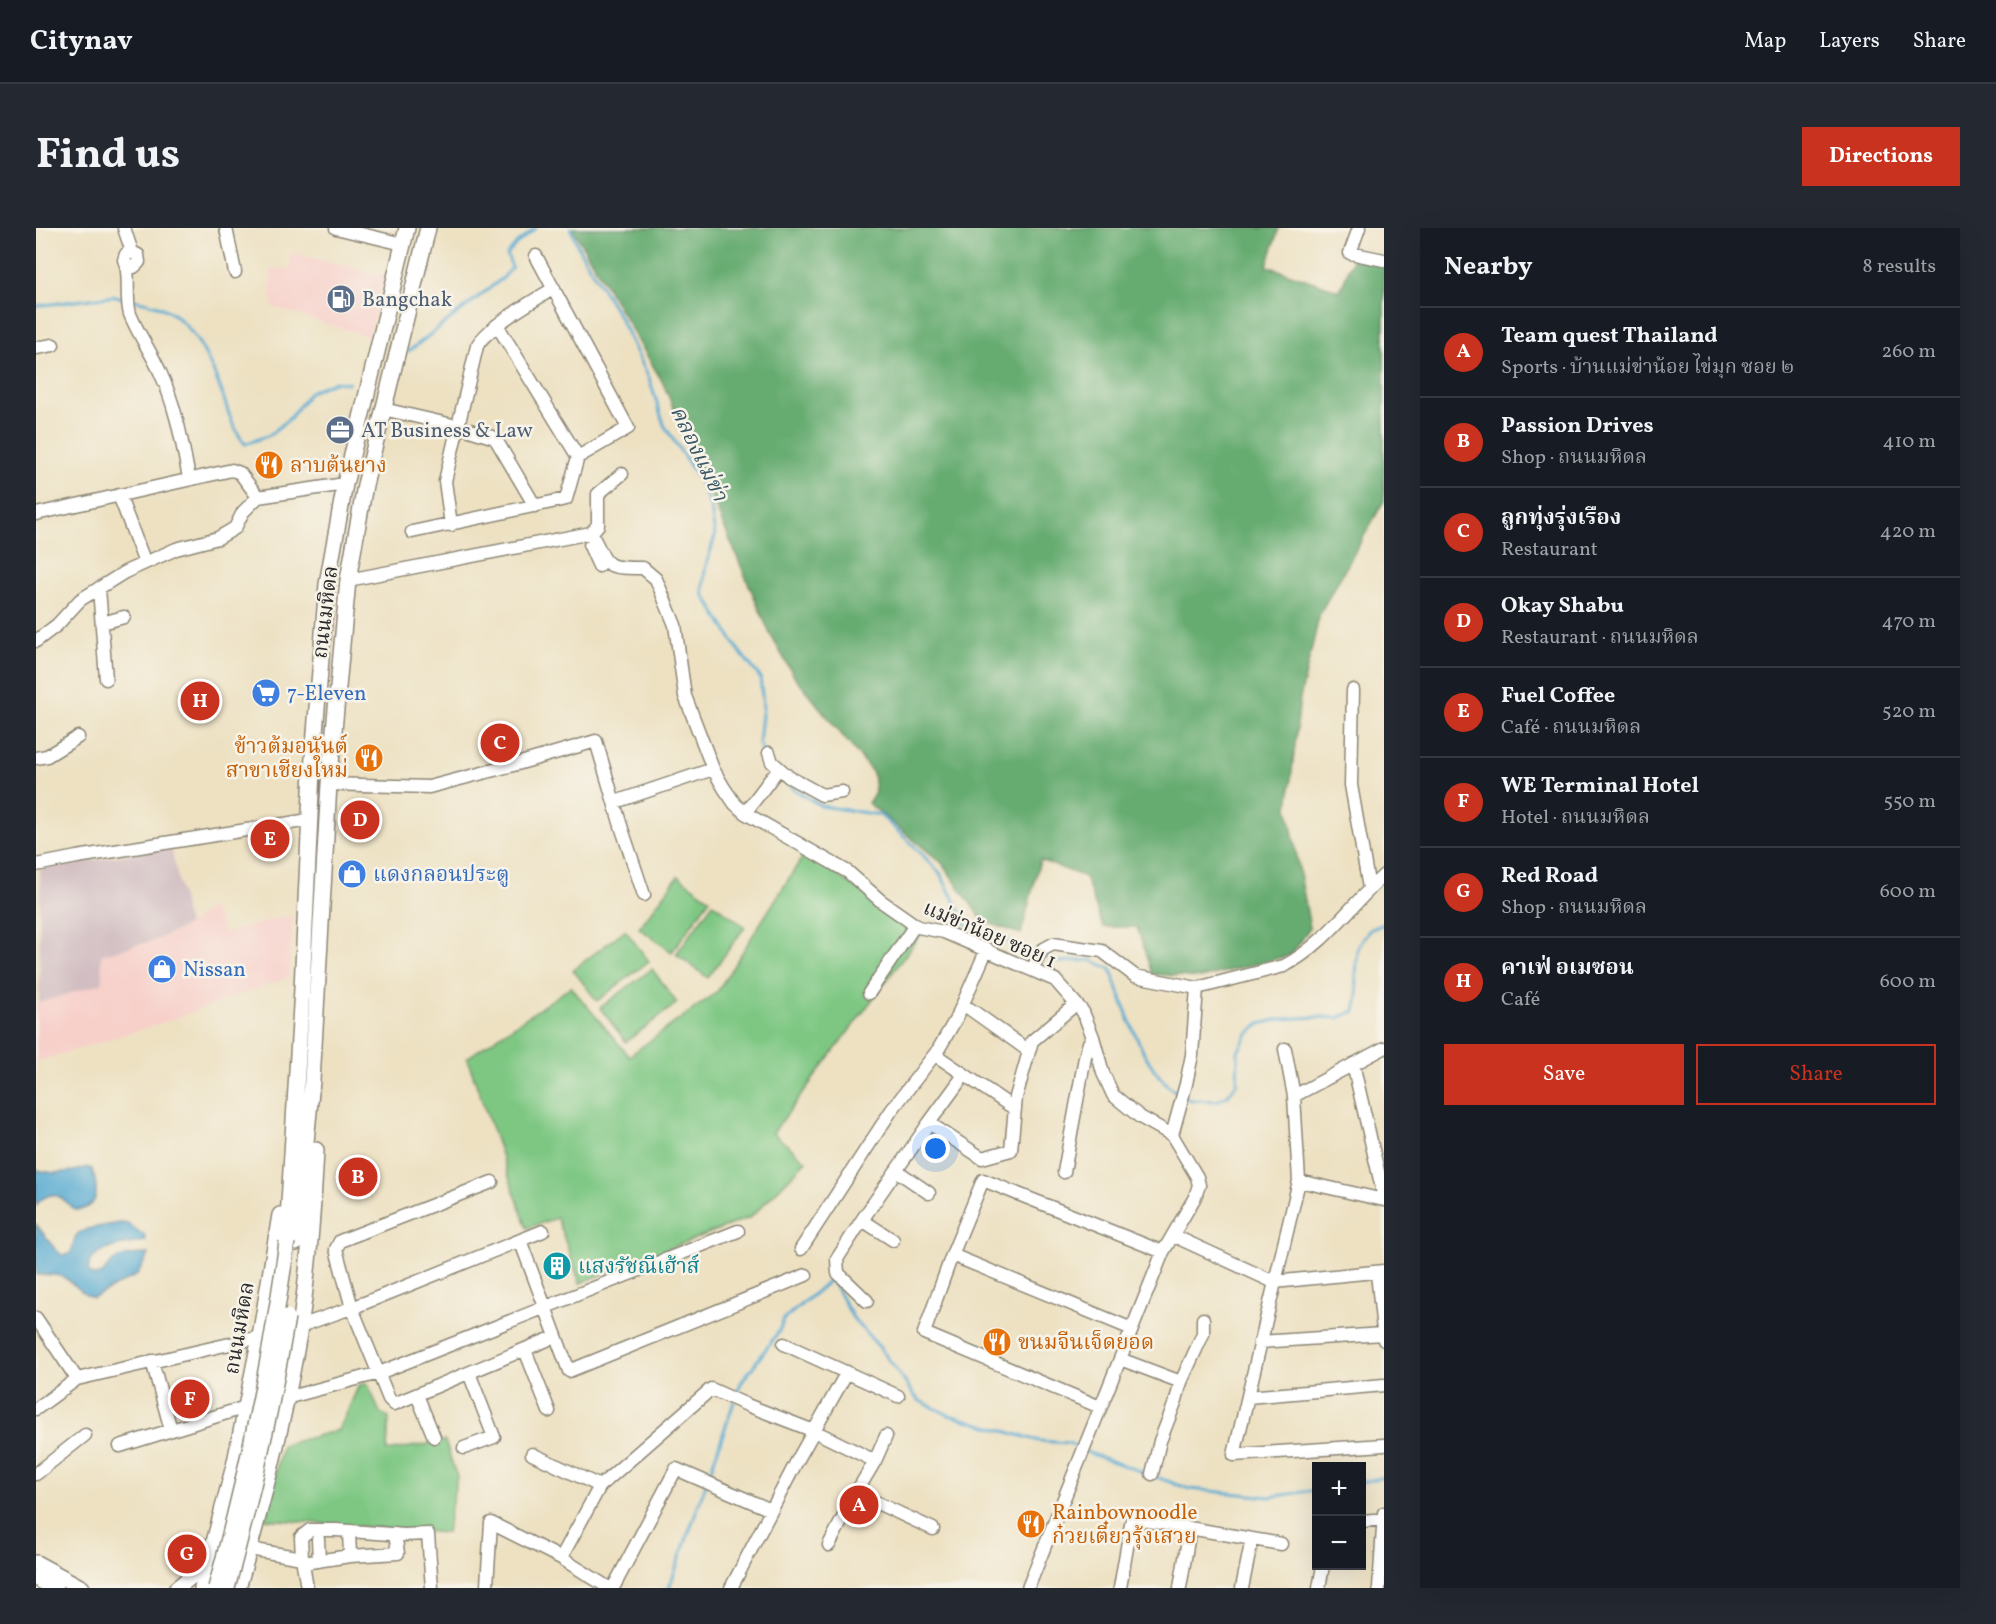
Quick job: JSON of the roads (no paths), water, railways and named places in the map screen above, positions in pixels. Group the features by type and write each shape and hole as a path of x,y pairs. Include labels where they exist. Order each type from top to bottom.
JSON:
{"main road":[{"name":"ถนนมหิดล","path":"216,1588 236,1515 291,1242 309,820 327,584 345,484 407,228"},
{"name":"ถนนมหิดล","path":"227,1588 245,1521 279,1364 291,1242 312,1081 329,784 348,580 365,485 428,228"},
{"name":"ถนนมหิดล","path":"202,1588 228,1490 260,1337 279,1220 297,1072"},
{"name":"ถนนมหิดล","path":"238,1588 264,1499 300,1326 313,1203 317,1129 312,1081"},
{"path":"228,1490 233,1504 243,1510 255,1508 264,1499"},
{"path":"177,1588 192,1576 212,1554"},
{"path":"36,1563 82,1588"},
{"path":"36,1578 55,1588"}],"street":[{"path":"124,228 132,252 126,254 124,260 128,266 130,313 172,400 189,478"},
{"path":"226,228 235,272"},
{"path":"336,228 403,244"},
{"path":"1359,228 1350,253 1384,260"},
{"path":"412,532 566,499 578,457 628,428 536,256"},
{"path":"451,525 445,481 477,346 480,340 497,325 554,288"},
{"path":"497,325 578,457"},
{"path":"36,348 53,345"},
{"path":"383,409 457,426 495,438 535,506"},
{"path":"36,514 232,470 240,473 258,497"},
{"path":"348,580 588,533 598,525 598,494 622,474"},
{"path":"36,640 57,625 80,600 125,572 176,549 218,538 235,528 243,513 258,497 345,484"},
{"path":"119,495 145,563"},
{"path":"588,533 599,566"},
{"name":"แม่ข่าน้อย ซอย 1","path":"588,533 608,565 616,568 642,568 656,579 675,625 685,696 713,769 729,796 745,813 848,872 881,901 915,925 944,932 1055,980 1083,1012 1093,1037 1102,1073 1113,1095 1140,1117 1172,1135 1197,1177 1199,1185 1196,1197 1163,1252 1028,1588"},
{"path":"99,588 106,679"},
{"path":"102,623 124,617"},
{"path":"1353,690 1351,785 1369,888"},
{"path":"36,758 47,756 78,737"},
{"path":"329,784 429,787 596,741 644,895"},
{"path":"769,753 776,772 822,795 842,792"},
{"path":"615,802 713,769"},
{"path":"745,813 776,772"},
{"path":"36,865 309,820"},
{"path":"1032,970 1042,950 1053,945 1102,951 1135,976 1197,988 1284,966 1296,960 1339,921 1384,875"},
{"path":"869,993 915,925"},
{"path":"801,1249 891,1111 938,1050 957,1017 987,949"},
{"path":"1172,1135 1192,1055 1197,988"},
{"path":"929,1124 982,1158 1011,1150 1016,1097 1032,1041 1076,1004"},
{"path":"970,1009 1029,1051"},
{"path":"1065,1172 1085,1057 1093,1037"},
{"path":"1294,1096 1384,1048"},
{"path":"1285,1049 1294,1096 1299,1181 1234,1455 1384,1445"},
{"path":"940,1058 1015,1108"},
{"path":"1299,1181 1384,1199 1353,1064"},
{"path":"867,1301 838,1273 837,1259 964,1076"},
{"path":"897,1171 929,1193"},
{"path":"1100,1407 924,1333 952,1255 983,1180 1163,1252"},
{"path":"492,1182 340,1241 336,1250 352,1308 392,1403 417,1395 547,1340"},
{"path":"862,1220 893,1240"},
{"path":"300,1326 352,1308 543,1231"},
{"path":"286,1398 379,1373 738,1231"},
{"path":"1174,1236 1274,1282 1380,1272 1384,1337 1260,1342"},
{"path":"520,1240 569,1371 806,1275"},
{"path":"952,1255 1132,1329"},
{"path":"36,1318 76,1379"},
{"path":"1152,1474 1160,1441 1181,1382 1200,1341 1204,1328 1203,1319"},
{"path":"36,1408 76,1379 260,1337"},
{"path":"784,1344 898,1396"},
{"path":"525,1350 549,1411"},
{"path":"1120,1359 1181,1382"},
{"path":"152,1361 171,1430"},
{"path":"731,1588 797,1461 847,1372"},
{"path":"464,1448 494,1437 469,1373"},
{"path":"1248,1397 1384,1385"},
{"path":"561,1558 600,1486 711,1389 814,1431 875,1461"},
{"path":"417,1395 434,1437"},
{"path":"120,1446 246,1407"},
{"path":"36,1474 85,1435"},
{"path":"829,1545 875,1461 886,1436"},
{"path":"532,1454 600,1486"},
{"path":"487,1585 491,1523 561,1558 611,1588 676,1469 771,1510"},
{"path":"856,1493 933,1529"},
{"path":"1379,1588 1384,1514"},
{"path":"1120,1588 1132,1518 1281,1544"},
{"path":"1366,1521 1384,1519"},
{"path":"1180,1588 1190,1528"},
{"path":"307,1588 301,1538 310,1530 428,1534 432,1588"},
{"path":"349,1531 350,1556"},
{"path":"249,1549 302,1560 319,1561 350,1556 398,1553 395,1534"},
{"path":"318,1539 319,1561"},
{"path":"1242,1588 1252,1539"},
{"path":"1319,1588 1322,1570"}],"water":[{"path":"87,1167 92,1169 96,1183 96,1196 89,1206 75,1210 61,1198 51,1195 46,1196 36,1206 36,1170 54,1173"},
{"path":"121,1223 128,1224 145,1236 146,1241 113,1247 99,1253 90,1261 88,1271 94,1276 103,1274 116,1259 128,1255 149,1254 137,1275 93,1298 62,1276 36,1275 36,1224 62,1255 70,1254 76,1236 84,1230"}],"waterway":[{"path":"409,351 504,277 512,267 507,255 516,244 536,228"},
{"name":"คลองแม่ข่า","path":"570,228 580,251 620,318 649,378 664,425 698,478 711,508 715,536 705,569 703,593 739,651 760,677 763,705 759,743 764,755"},
{"path":"36,306 115,296 123,298"},
{"path":"133,300 167,310 187,327 214,373 233,423 245,444 270,435 290,418 310,392 333,382 349,383"},
{"name":"คลองแม่ข่า","path":"777,776 821,806 880,815 940,873 967,925 1036,953"},
{"name":"คลองแม่ข่า","path":"1185,1097 1191,1100 1217,1101 1228,1095 1237,1083 1238,1051 1247,1035 1260,1024 1280,1019 1338,1018 1355,1011 1358,997 1356,975 1358,948 1369,930 1384,924"},
{"name":"คลองแม่ข่า","path":"1042,955 1058,962 1091,960 1111,969 1129,1020 1146,1056 1167,1085 1180,1094"},
{"path":"736,1396 741,1383 779,1331 784,1319 831,1279 853,1318 880,1348 918,1400 949,1415 1039,1441 1069,1443 1080,1449"},
{"path":"708,1478 734,1402"},
{"path":"1086,1452 1190,1489 1270,1497 1312,1491"},
{"path":"1366,1481 1384,1477"},
{"path":"669,1588 706,1484"}],"place":[{"name":"Bangchak","path":"341,299"},
{"name":"AT Business & Law","path":"340,430"},
{"name":"ลาบต้นยาง","path":"269,465"},
{"name":"7-Eleven","path":"266,693"},
{"name":"คาเฟ่ อเมซอน","path":"200,701"},
{"name":"ลูกทุ่งรุ่งเรือง","path":"500,743"},
{"name":"ข้าวต้มอนันต์ สาขาเชียงใหม่","path":"369,758"},
{"name":"Okay Shabu","path":"360,820"},
{"name":"Fuel Coffee","path":"270,839"},
{"name":"แดงกลอนประตู","path":"352,874"},
{"name":"Nissan","path":"162,969"},
{"name":"Passion Drives","path":"358,1177"},
{"name":"แสงรัชณีเฮ้าส์","path":"557,1266"},
{"name":"ขนมจีนเจ็ดยอด","path":"997,1342"},
{"name":"WE Terminal Hotel","path":"190,1399"},
{"name":"Team quest Thailand","path":"859,1505"},
{"name":"Rainbownoodle ก๋วยเตี๋ยวรุ้งเสวย","path":"1031,1524"},
{"name":"Red Road","path":"187,1554"}]}
